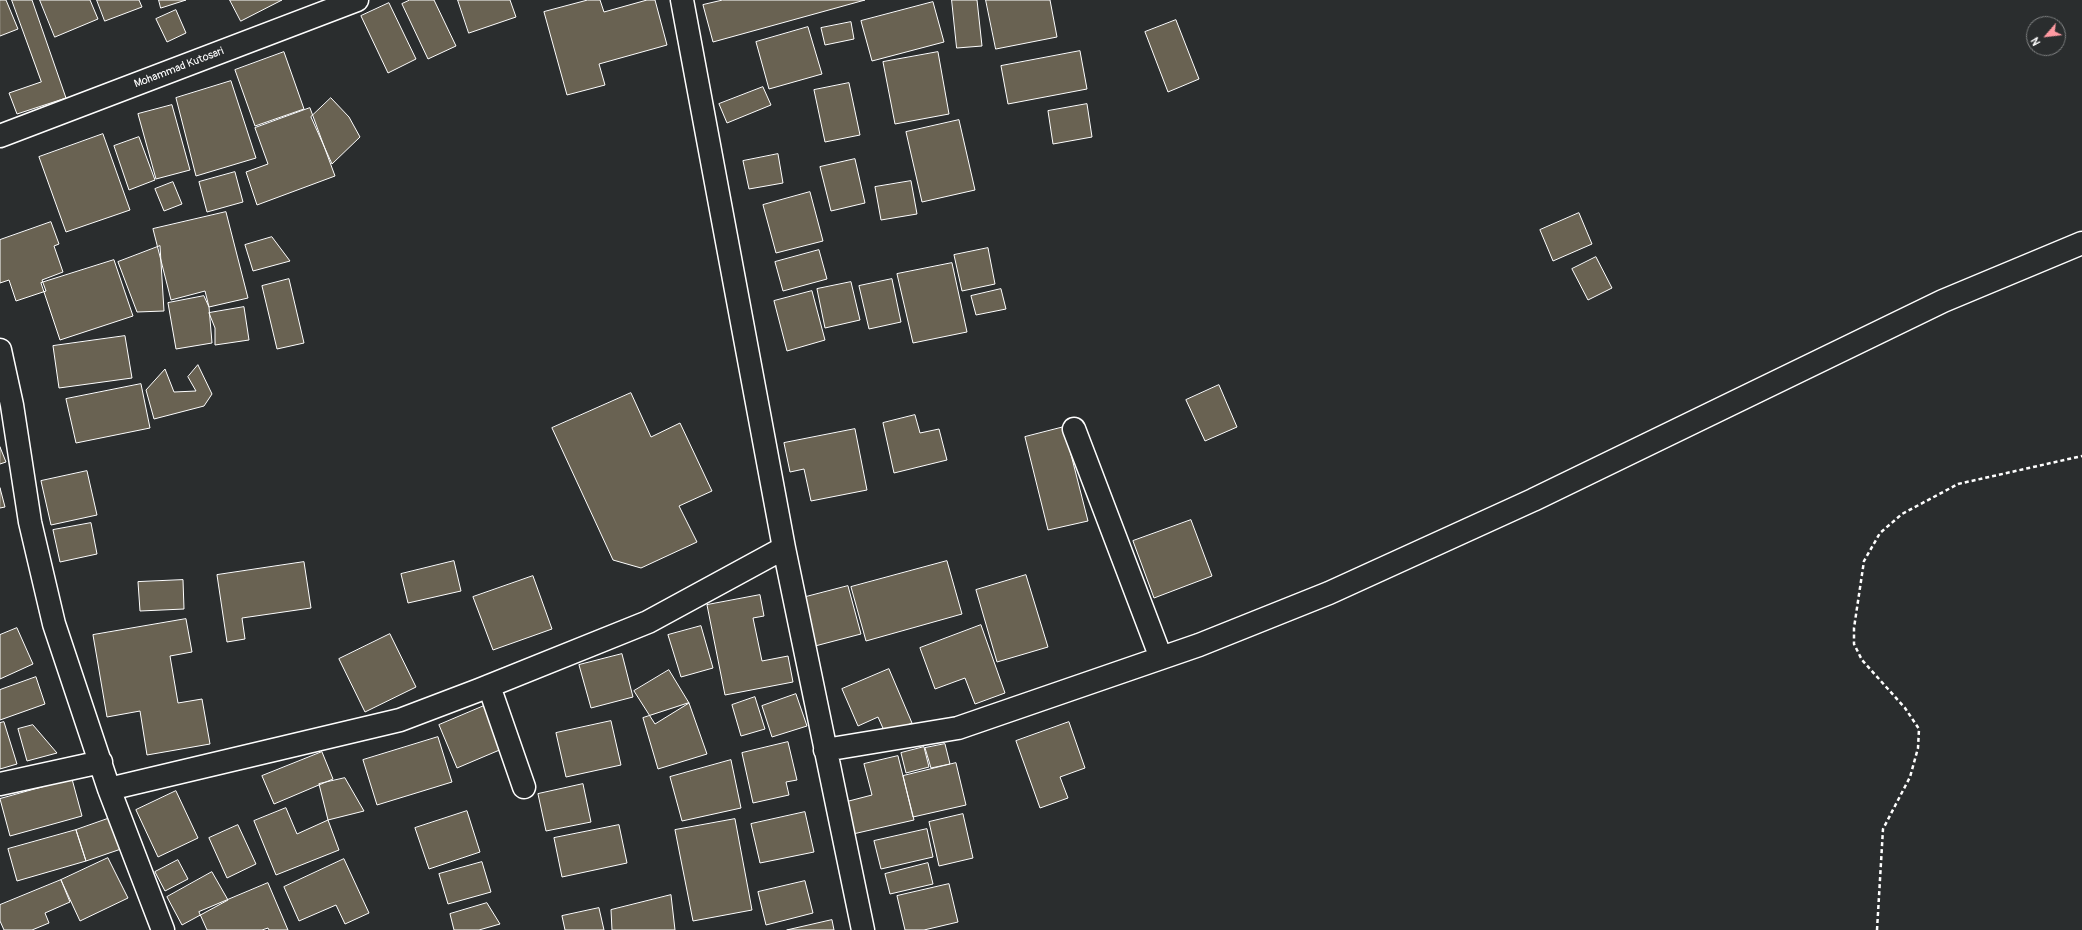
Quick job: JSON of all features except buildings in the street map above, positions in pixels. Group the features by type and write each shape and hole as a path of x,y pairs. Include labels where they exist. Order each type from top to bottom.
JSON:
{"street":[{"name":"Mohammad Kutosari","path":"0,136 357,0"},
{"path":"682,0 784,548 863,930"},
{"path":"825,750 958,728 1199,645 1329,593 1533,500 1943,301 2082,243"},
{"path":"0,350 12,405 30,522 54,624 109,789 163,930"},
{"path":"1074,429 1161,658"},
{"path":"109,789 400,720 648,622 784,548"},
{"path":"489,686 524,787"},
{"path":"0,784 101,762"}],"path":[{"path":"1877,930 1883,829 1910,777 1918,748 1919,729 1905,708 1862,660 1854,644 1854,628 1864,561 1880,533 1902,514 1958,484 2082,456"}]}
